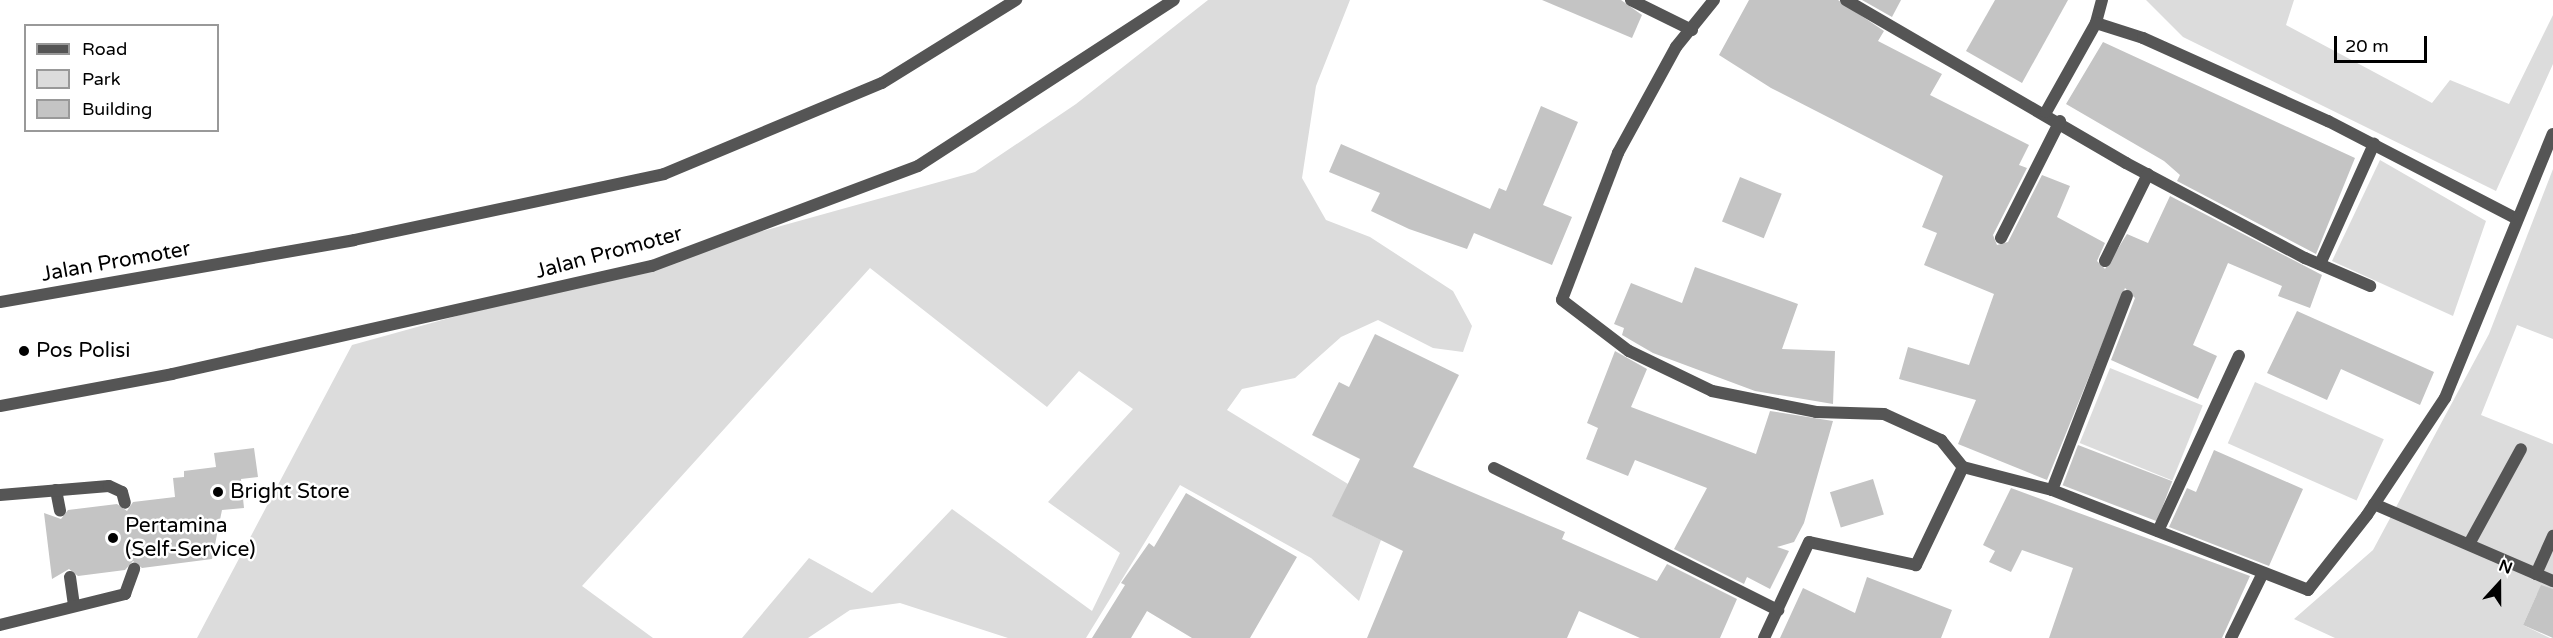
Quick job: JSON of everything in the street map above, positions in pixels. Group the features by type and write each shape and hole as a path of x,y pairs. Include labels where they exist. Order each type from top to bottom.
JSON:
{"street":[{"name":"Jalan Promoter","path":"0,302 354,240 664,174 882,82 1016,0"},
{"name":"Jalan Promoter","path":"0,406 172,374 652,266 918,166 1174,0"},
{"path":"1631,0 1692,30"},
{"path":"1714,0 1676,47 1618,153 1562,300 1629,351 1713,391 1816,412 1884,414 1941,440 1963,467 2052,490 2262,575 2307,590 2374,504 2445,398 2553,134"},
{"path":"1846,0 2046,112 2148,174 2320,264 2370,286"},
{"path":"2046,112 2096,23 2102,0"},
{"path":"2096,23 2143,38 2374,144 2517,219"},
{"path":"2001,238 2060,121"},
{"path":"2320,264 2374,144"},
{"path":"2105,261 2148,174"},
{"path":"2052,490 2127,296"},
{"path":"2158,531 2239,356"},
{"path":"2469,544 2521,449"},
{"path":"1764,638 1809,542 1916,565 1963,467"},
{"path":"1494,468 1778,610"},
{"path":"0,495 109,486 122,492 125,503"},
{"path":"56,490 60,512"},
{"path":"2374,504 2553,581"},
{"path":"2536,574 2552,540"},
{"path":"0,625 125,594 134,569"},
{"path":"2231,638 2262,575"},
{"path":"70,577 74,606"}],"green space":[{"path":"1208,0 1350,0 1316,86 1302,178 1326,220 1370,237 1453,291 1472,326 1463,352 1433,348 1378,320 1341,337 1295,378 1242,389 1227,410 1348,484 1333,516 1381,540 1359,601 1311,558 1180,485 1086,638 1008,638 900,603 850,610 808,638 742,638 809,558 872,593 952,509 1092,611 1120,553 1048,502 1133,409 1079,371 1047,407 870,268 582,586 653,638 197,638 352,345 975,172 1076,104"},
{"path":"2146,0 2294,0 2286,25 2432,103 2450,80 2509,104 2553,15 2553,64 2496,191 2183,37"},
{"path":"2380,160 2486,221 2453,316 2332,261"},
{"path":"2553,169 2553,339 2517,325 2481,415 2553,444 2553,601 2537,594 2523,625 2550,638 2335,638 2294,619 2373,550 2489,334"},
{"path":"2110,368 2203,405 2172,481 2080,443"},
{"path":"2255,382 2384,439 2357,501 2228,443"}],"building":[{"path":"1542,0 1621,0 1642,15 1632,38"},
{"path":"1749,0 1838,0 1884,31 1878,41 1942,74 1930,95 2029,145 2019,165 2027,168 1993,235 1997,245 2008,242 2042,175 2070,186 2057,217 2105,243 2097,261 2105,269 2127,234 2148,243 2170,196 2322,275 2310,308 2278,296 2282,286 2228,263 2193,345 2217,356 2198,399 2111,360 2135,298 2125,288 2047,480 1958,444 1976,400 1899,379 1908,347 1969,365 1994,294 1924,265 1937,233 1922,227 1943,176 1771,88 1719,55"},
{"path":"1862,0 1901,0 1892,17"},
{"path":"1995,0 2068,0 2022,83 1966,51"},
{"path":"2103,42 2355,158 2316,254 2177,181 2180,175 2164,161 2066,104"},
{"path":"1541,106 1578,122 1543,205 1572,217 1552,265 1474,233 1467,249 1409,229 1371,211 1380,193 1329,172 1341,144 1490,209 1499,188 1506,191"},
{"path":"1740,177 1782,194 1764,238 1722,222"},
{"path":"1695,267 1798,304 1782,349 1835,351 1833,404 1755,391 1653,353 1622,335 1624,328 1614,324 1631,283 1682,303"},
{"path":"2297,311 2434,372 2420,405 2341,369 2327,400 2267,373"},
{"path":"1375,334 1459,375 1413,467 1565,532 1562,539 1657,581 1667,564 1737,599 1720,638 1640,638 1579,611 1567,638 1367,638 1403,551 1332,516 1360,459 1312,435 1339,382 1349,387"},
{"path":"1615,351 1647,369 1631,407 1756,454 1770,411 1833,421 1804,523 1794,542 1777,547 1789,551 1770,589 1747,577 1744,584 1674,549 1707,488 1635,460 1628,476 1586,459 1598,428 1587,423"},
{"path":"2078,445 2172,481 2157,521 2063,485"},
{"path":"254,448 258,477 241,479 244,508 222,510 212,559 142,568 133,561 125,570 78,576 69,569 52,579 44,513 61,519 68,510 117,504 127,511 133,502 175,497 173,478 184,477 184,471 216,467 214,453"},
{"path":"2214,450 2303,489 2269,566 2169,527 2187,488 2196,492"},
{"path":"1873,479 1884,514 1841,528 1830,492"},
{"path":"2011,488 2250,576 2222,638 2049,638 2073,568 2022,550 2011,572 1989,562 1995,551 1983,545"},
{"path":"1186,493 1297,557 1250,638 1192,638 1147,611 1131,638 1092,638 1125,585 1121,583 1149,543 1154,547"},
{"path":"1867,577 1952,610 1941,638 1780,638 1803,588 1855,613"},
{"path":"2541,585 2553,589 2553,638 2523,625"}],"place":[{"name":"Pos Polisi","path":"24,351"},
{"name":"Bright Store","path":"218,492"},
{"name":"Pertamina (Self-Service)","path":"113,538"}]}
